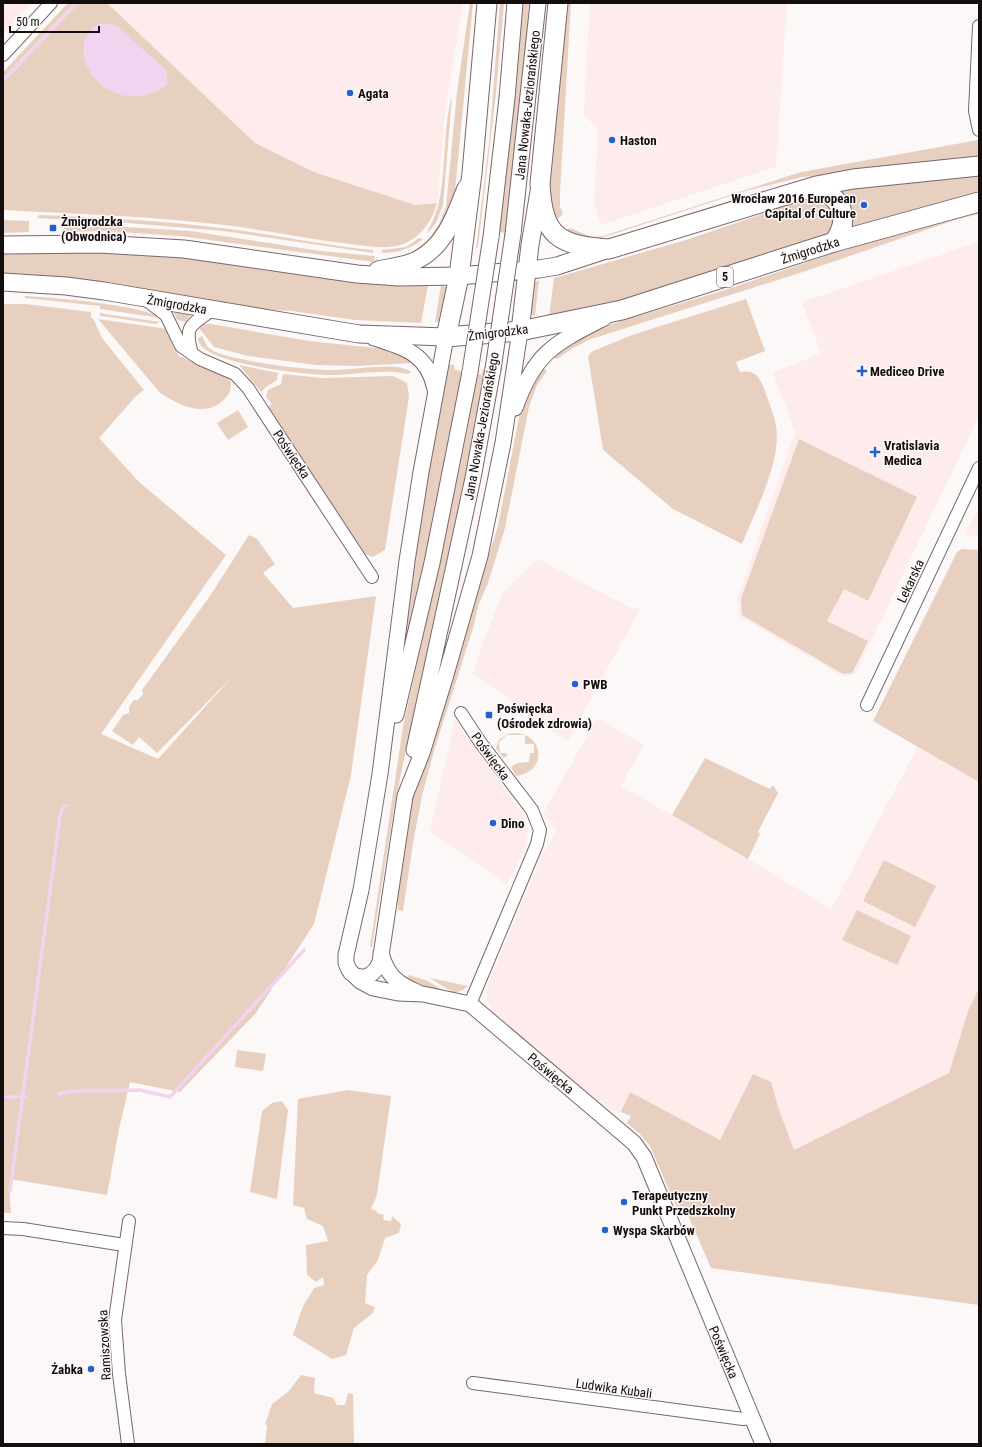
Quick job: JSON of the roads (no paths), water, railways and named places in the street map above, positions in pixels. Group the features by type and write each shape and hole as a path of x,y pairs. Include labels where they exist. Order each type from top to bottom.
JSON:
{"main road":[{"path":"446,338 459,276 472,173 487,3"},
{"path":"520,331 540,184 558,3"},
{"path":"3,245 98,244 184,249 357,274 399,277 459,276 527,271 557,266 816,186 853,179 979,166"},
{"path":"357,274 407,264 428,253 446,234 453,221 472,173"},
{"path":"540,184 543,214 548,226 556,235 562,240 581,247 609,249"},
{"path":"816,186 829,193 841,206 843,216 842,228 834,242"},
{"name":"Żmigrodzka","path":"3,282 66,286 359,334 446,338 520,331 616,312 834,242 932,213 979,202"}],"street":[{"path":"3,55 51,3"},
{"name":"Jana Nowaka-Jeziorańskiego","path":"380,774 412,652 451,476 470,372 491,236 502,148 515,3"},
{"name":"Jana Nowaka-Jeziorańskiego","path":"405,796 426,686 473,478 493,369 513,234 538,3"},
{"path":"979,26 975,111 979,130"},
{"name":"Poświęcka","path":"143,298 166,315 181,346 192,354 234,374 248,388 372,576"},
{"path":"192,354 188,339 189,330 212,310"},
{"path":"503,443 521,390 542,357 561,341 616,312"},
{"path":"351,972 360,977 373,974 378,967 405,796 422,753 480,556 503,443 520,331"},
{"path":"359,334 398,345 419,357 432,376 436,394"},
{"path":"446,338 421,472 407,561 380,774 361,890 346,955 346,963 351,972 360,981 374,988 398,993 423,994 470,1004"},
{"name":"Lekarska","path":"867,705 979,468"},
{"name":"Poświęcka","path":"461,713 480,742 532,810 540,830 537,844 470,1004 634,1143 641,1152 763,1444"},
{"path":"381,953 385,968 391,976 398,982 423,994"},
{"name":"Ramiszowska","path":"128,1444 119,1374 115,1320 124,1245 129,1221"},
{"path":"3,1228 23,1228 124,1245"},
{"name":"Ludwika Kubali","path":"473,1383 743,1419 752,1418"}],"waterway":[{"path":"10,1191 60,816 63,807 67,805"},
{"path":"59,1094 75,1091 140,1090 170,1097 304,950"},
{"path":"5,1097 26,1097"}],"place":[{"name":"Agata","path":"350,93"},
{"name":"Haston","path":"612,140"},
{"name":"Wrocław 2016 European Capital of Culture","path":"864,205"},
{"name":"Żmigrodzka (Obwodnica)","path":"53,228"},
{"name":"Mediceo Drive","path":"862,371"},
{"name":"Vratislavia Medica","path":"875,452"},
{"name":"PWB","path":"575,684"},
{"name":"Poświęcka (Ośrodek zdrowia)","path":"489,715"},
{"name":"Dino","path":"493,823"},
{"name":"Terapeutyczny Punkt Przedszkolny","path":"624,1202"},
{"name":"Wyspa Skarbów","path":"605,1230"},
{"name":"Żabka","path":"91,1369"}]}
